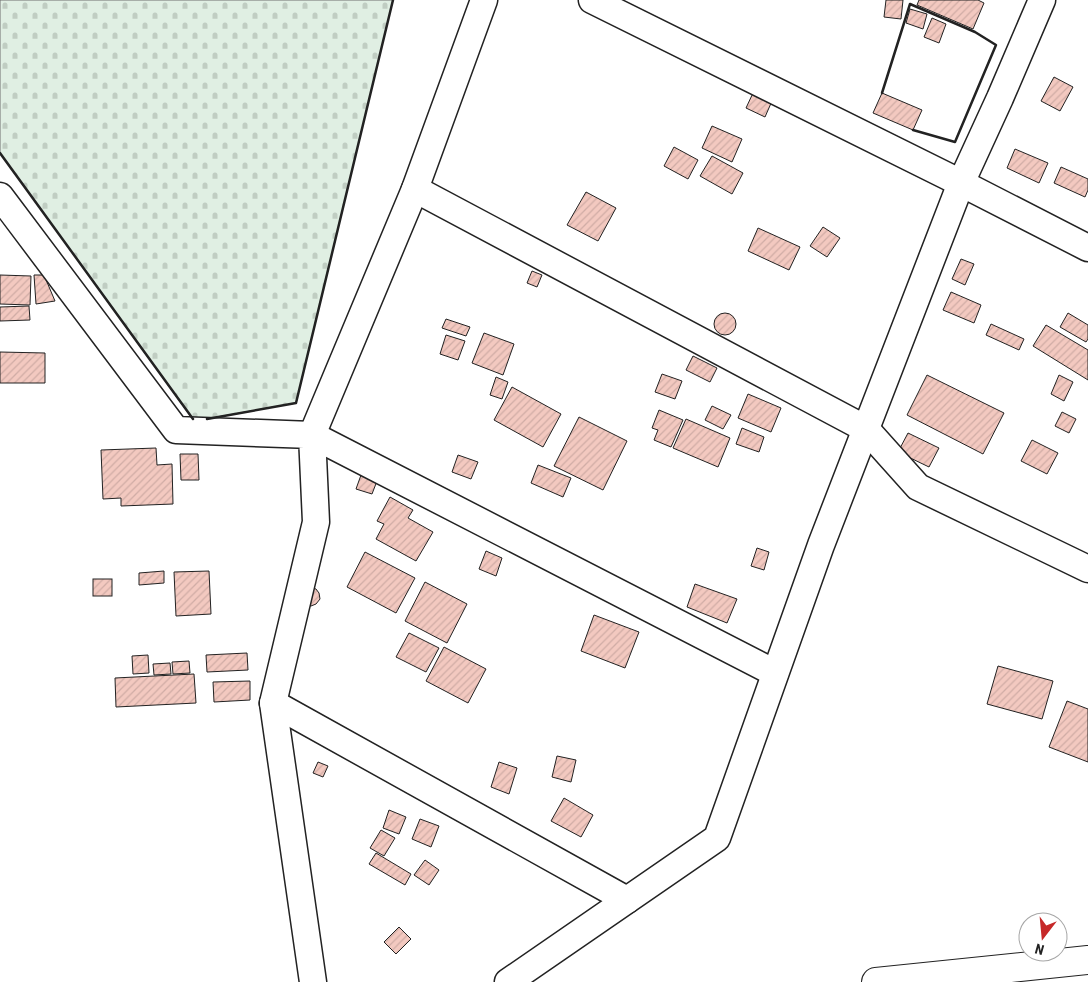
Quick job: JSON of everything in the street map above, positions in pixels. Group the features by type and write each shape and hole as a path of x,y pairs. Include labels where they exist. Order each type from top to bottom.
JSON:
{"main road":[{"path":"876,982 1088,960"}],"street":[{"path":"313,982 273,703 316,522 312,435 415,189 484,0"},
{"path":"592,0 1088,248"},
{"path":"508,982 716,838 821,545 961,183 1042,0"},
{"path":"415,189 866,429 918,487 1088,569"},
{"path":"0,196 176,430 312,435 776,673"},
{"path":"273,703 627,900"}],"green space":[{"path":"0,0 393,0 296,403 194,421 0,153"}],"building":[{"path":"886,0 903,0 901,19 884,17"},
{"path":"919,0 978,0 984,3 973,29 917,5"},
{"path":"910,9 927,14 923,29 906,23"},
{"path":"932,18 946,24 939,43 924,37"},
{"path":"1054,77 1073,87 1060,111 1041,101"},
{"path":"753,93 772,101 765,117 746,108"},
{"path":"882,93 922,110 913,130 873,113"},
{"path":"712,126 742,139 732,162 702,148"},
{"path":"674,147 698,160 688,179 664,166"},
{"path":"1015,149 1048,163 1039,183 1007,168"},
{"path":"712,156 743,173 732,194 700,176"},
{"path":"1061,167 1088,179 1088,190 1085,197 1054,183"},
{"path":"586,192 616,208 598,241 567,225"},
{"path":"823,227 840,238 827,257 810,246"},
{"path":"758,228 800,247 789,270 748,251"},
{"path":"961,259 974,264 965,285 952,279"},
{"path":"532,271 542,275 537,287 527,283"},
{"path":"0,275 31,276 30,305 0,304"},
{"path":"34,275 44,275 55,301 36,304"},
{"path":"951,292 981,305 974,323 943,310"},
{"path":"29,306 30,320 0,321 0,307"},
{"path":"725,313 733,316 736,324 733,332 725,335 717,332 714,324 717,316"},
{"path":"1068,313 1088,325 1088,339 1086,342 1060,327"},
{"path":"446,319 470,327 466,336 442,328"},
{"path":"991,324 1024,339 1019,350 986,335"},
{"path":"1046,325 1088,350 1088,380 1033,346"},
{"path":"484,333 514,344 503,375 472,363"},
{"path":"446,335 465,341 458,360 440,354"},
{"path":"0,352 45,353 45,383 0,383"},
{"path":"693,356 717,368 710,382 686,370"},
{"path":"662,374 682,381 675,399 655,392"},
{"path":"927,375 1004,413 983,454 907,415"},
{"path":"1059,375 1073,382 1064,401 1051,394"},
{"path":"496,377 508,382 502,399 490,395"},
{"path":"512,387 561,414 543,447 494,420"},
{"path":"748,394 781,408 771,432 738,418"},
{"path":"712,406 731,415 723,429 705,420"},
{"path":"659,410 683,420 671,447 654,440 658,430 652,428"},
{"path":"1062,412 1076,419 1069,433 1055,426"},
{"path":"579,417 627,441 603,490 554,466"},
{"path":"686,419 730,438 718,467 673,448"},
{"path":"742,428 764,437 759,452 736,444"},
{"path":"908,433 939,448 929,467 898,452"},
{"path":"1032,440 1058,453 1047,474 1021,461"},
{"path":"156,448 157,465 172,464 173,504 121,506 121,498 103,499 101,450"},
{"path":"180,454 198,454 199,480 181,480"},
{"path":"458,455 478,462 471,479 452,472"},
{"path":"538,465 571,478 563,497 531,483"},
{"path":"361,475 377,481 372,494 356,489"},
{"path":"390,497 413,510 408,518 433,532 416,561 376,539 384,524 377,521"},
{"path":"757,548 769,552 764,570 751,566"},
{"path":"486,551 502,558 496,576 479,569"},
{"path":"365,552 415,578 396,613 347,587"},
{"path":"164,571 164,583 139,585 139,573"},
{"path":"209,571 211,614 176,616 174,572"},
{"path":"93,579 112,579 112,596 93,596"},
{"path":"425,582 467,604 447,643 405,621"},
{"path":"695,584 737,599 727,623 687,607"},
{"path":"310,587 316,589 320,599 311,606 305,605"},
{"path":"594,615 639,632 625,668 581,651"},
{"path":"409,633 439,648 426,672 396,657"},
{"path":"444,647 486,669 468,703 426,681"},
{"path":"247,653 248,670 207,672 206,655"},
{"path":"148,655 149,673 133,674 132,656"},
{"path":"189,661 190,673 173,674 172,662"},
{"path":"170,663 171,674 154,675 153,664"},
{"path":"998,666 1053,681 1042,719 987,704"},
{"path":"194,674 196,703 116,707 115,678"},
{"path":"250,681 250,700 214,702 213,682"},
{"path":"1067,701 1088,709 1088,762 1049,747"},
{"path":"557,756 576,760 571,782 552,777"},
{"path":"318,762 328,766 323,777 313,773"},
{"path":"499,762 517,768 509,794 491,787"},
{"path":"564,798 593,815 581,837 551,821"},
{"path":"389,810 406,817 399,834 383,828"},
{"path":"420,819 439,826 431,847 412,839"},
{"path":"381,830 395,838 384,856 370,848"},
{"path":"376,853 411,874 405,885 369,864"},
{"path":"425,860 439,870 429,885 414,875"},
{"path":"399,927 411,939 396,954 384,942"}],"wall":[{"path":"207,419 296,403 393,0"},
{"path":"882,93 910,4 975,32 996,45 955,142 913,130"},
{"path":"0,153 193,419"}]}
